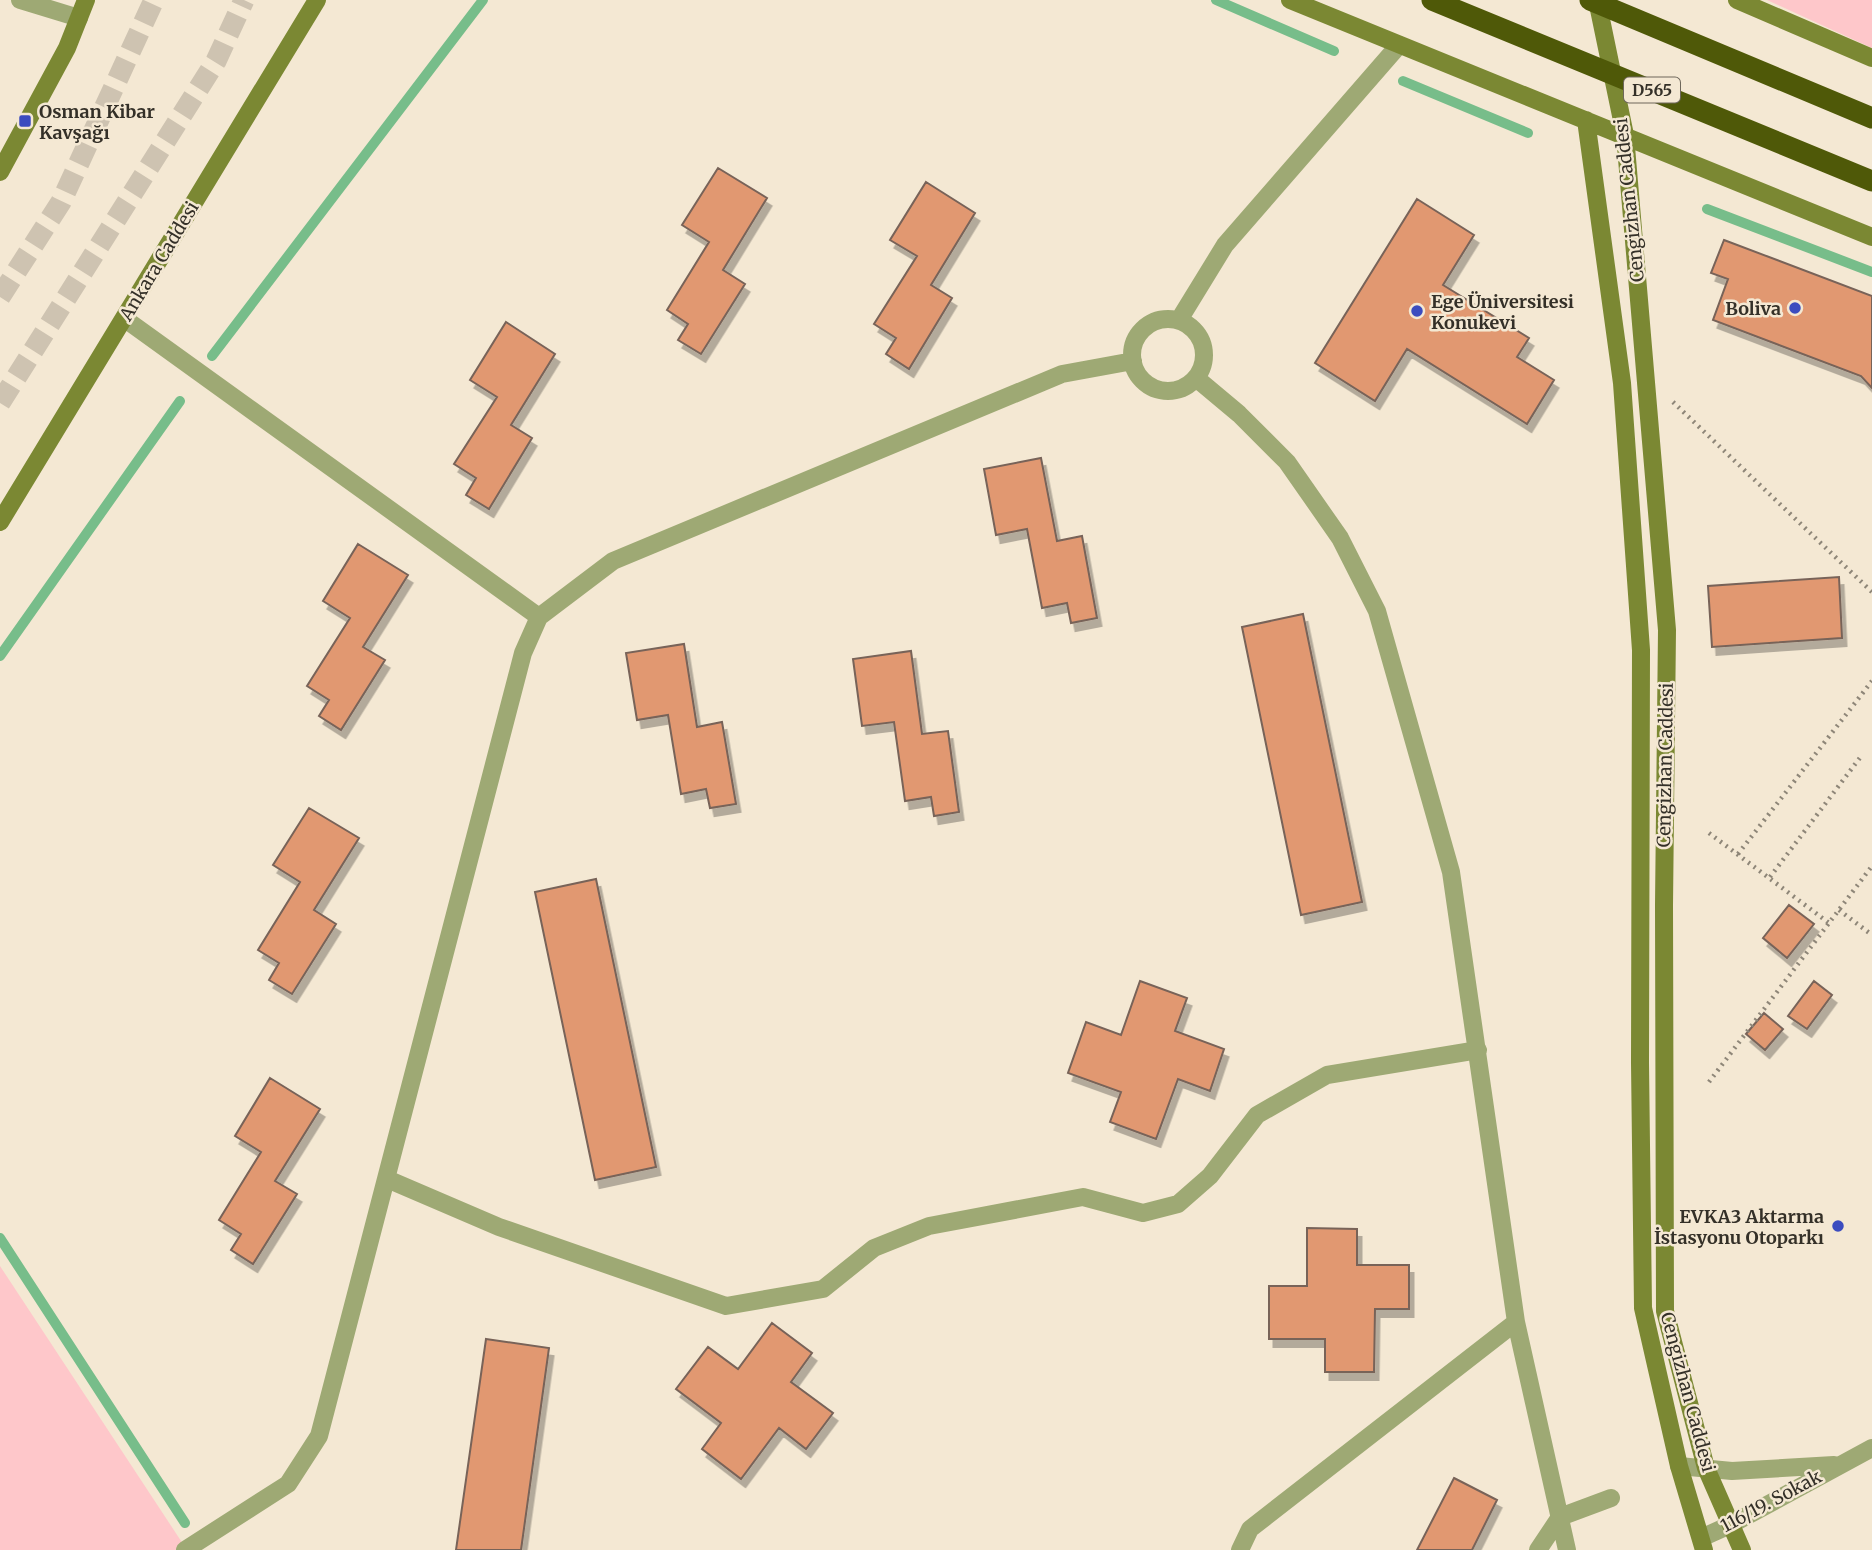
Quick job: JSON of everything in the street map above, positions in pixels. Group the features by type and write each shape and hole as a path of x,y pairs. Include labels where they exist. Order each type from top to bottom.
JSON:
{"highway":[{"name":"D565","path":"1432,0 1872,181"},
{"path":"1590,0 1872,118"}],"main road":[{"path":"0,172 67,48 86,0"},
{"name":"Ankara Caddesi","path":"0,522 317,0"},
{"path":"1290,0 1872,237"},
{"name":"Cengizhan Caddesi","path":"1597,0 1625,135 1667,630 1664,891 1665,1311 1706,1468 1742,1550"},
{"path":"1737,0 1872,58"},
{"name":"Cengizhan Caddesi","path":"1586,120 1622,383 1642,650 1640,1063 1643,1308 1679,1466 1702,1544"}],"street":[{"path":"20,0 79,18"},
{"path":"1179,320 1225,245 1399,45"},
{"path":"125,319 539,617"},
{"path":"1179,320 1190,325 1198,334 1205,357 1196,379 1187,386 1165,391 1153,388 1136,372 1133,360 1137,337 1155,321 1179,320"},
{"path":"185,1550 288,1484 319,1436 523,653 539,617 613,561 1062,374 1133,360"},
{"path":"1196,379 1238,414 1287,462 1340,538 1377,611 1451,872 1516,1322 1567,1550"},
{"path":"387,1179 499,1227 726,1306 823,1289 874,1248 929,1226 1083,1197 1143,1213 1178,1204 1210,1176 1257,1115 1327,1075 1478,1050"},
{"path":"1240,1550 1250,1529 1516,1322"},
{"name":"116/19. Sokak","path":"1702,1544 1730,1525 1872,1448"},
{"name":"116/19. Sokak","path":"1679,1466 1732,1471 1841,1464"},
{"path":"1538,1550 1560,1517 1611,1497"}],"path":[{"path":"1646,376 1872,592"},
{"path":"1738,854 1872,681"},
{"path":"1770,877 1862,755"},
{"path":"1709,833 1829,923"},
{"path":"1709,1083 1872,866"},
{"path":"1839,910 1872,935"}],"shaded area":[{"path":"1767,0 1872,0 1872,48"},
{"path":"0,1266 187,1550 0,1550"}],"building":[{"path":"718,168 767,198 723,270 745,284 701,354 678,340 688,324 667,310 709,242 682,225"},
{"path":"926,182 975,213 931,285 952,298 909,369 886,354 896,338 874,324 917,256 890,240"},
{"name":"Ege Üniversitesi Konukevi","path":"1417,199 1474,235 1443,285 1529,338 1517,357 1554,380 1527,424 1407,349 1375,401 1315,363"},
{"name":"Boliva","path":"1724,240 1872,296 1872,388 1861,376 1713,320 1728,279 1711,273"},
{"path":"506,322 555,354 511,425 532,438 489,509 466,495 476,478 454,464 497,397 470,380"},
{"path":"1041,458 1057,541 1082,536 1097,618 1071,623 1067,603 1042,608 1027,529 996,535 984,469"},
{"path":"358,544 408,575 363,647 385,660 341,730 319,716 329,700 307,686 350,618 323,601"},
{"path":"1839,577 1842,638 1712,647 1708,586"},
{"path":"1303,614 1362,902 1301,915 1242,627"},
{"path":"684,644 697,727 722,722 736,804 710,808 706,789 681,794 668,715 637,720 626,653"},
{"path":"911,651 922,734 948,731 959,812 934,816 931,797 905,801 894,722 862,726 853,659"},
{"path":"309,808 359,838 314,910 336,924 292,994 269,980 279,963 258,950 300,882 273,865"},
{"path":"596,879 656,1167 595,1180 535,892"},
{"path":"1789,905 1814,924 1787,958 1763,938"},
{"path":"1140,981 1187,998 1175,1031 1224,1049 1210,1091 1178,1079 1156,1139 1110,1122 1121,1092 1068,1073 1086,1022 1121,1035"},
{"path":"1814,981 1832,995 1807,1029 1788,1016"},
{"path":"1764,1013 1783,1029 1765,1050 1746,1034"},
{"path":"270,1078 320,1109 275,1181 297,1194 253,1264 231,1250 241,1234 219,1220 261,1152 235,1136"},
{"path":"1307,1228 1357,1229 1357,1265 1409,1265 1409,1309 1375,1309 1374,1372 1325,1372 1325,1339 1269,1339 1269,1286 1307,1286"},
{"path":"772,1323 812,1353 791,1382 833,1413 806,1449 779,1428 741,1479 702,1449 721,1423 676,1389 708,1347 738,1369"},
{"path":"486,1339 549,1348 521,1550 456,1550"},
{"path":"1454,1478 1497,1500 1472,1550 1417,1550"}],"waterway":[{"path":"212,356 483,0"},
{"path":"1216,0 1334,51"},
{"path":"1403,81 1528,133"},
{"path":"1707,209 1872,272"},
{"path":"0,656 180,401"},
{"path":"0,1238 185,1523"}],"tunnel":[{"path":"0,297 61,202 154,0"},
{"path":"0,403 216,61 244,0"}],"place":[{"name":"Osman Kibar Kavşağı","path":"25,121"},
{"name":"Boliva","path":"1795,308"},
{"name":"Ege Üniversitesi Konukevi","path":"1417,311"},
{"name":"EVKA3 Aktarma İstasyonu Otoparkı","path":"1838,1226"}]}
